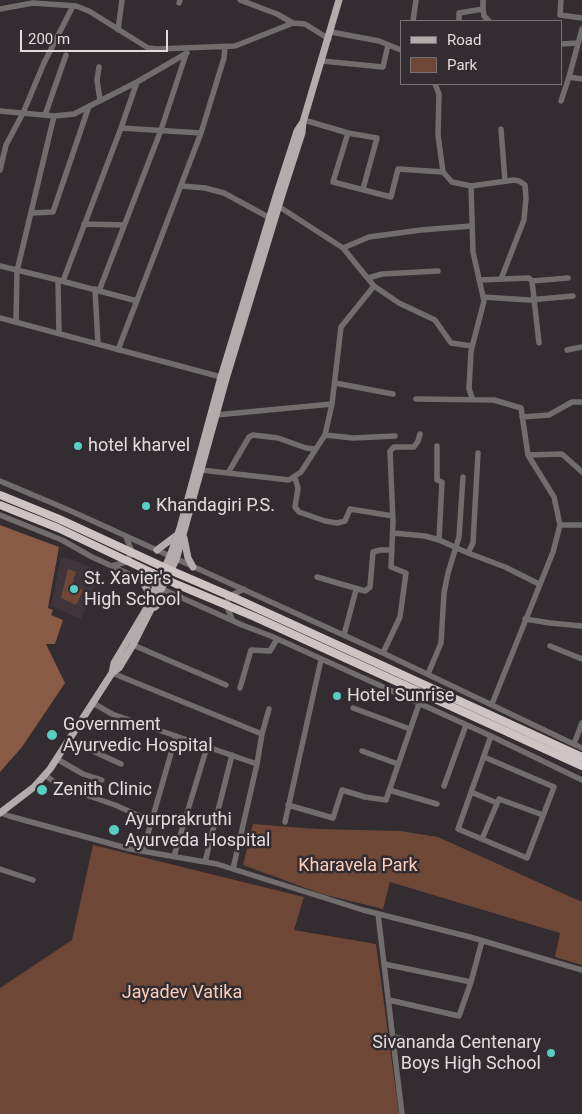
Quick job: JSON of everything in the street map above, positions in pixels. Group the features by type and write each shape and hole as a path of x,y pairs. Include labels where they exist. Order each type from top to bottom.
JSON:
{"highway":[{"path":"0,495 59,519 172,571 237,598 582,757"},
{"path":"0,505 58,528 176,584 256,617 582,766"}],"main road":[{"path":"112,673 119,668 133,645 173,558 195,483 221,377 302,133 303,121 339,0"},
{"path":"195,483 201,470 270,218 297,131 303,121"},
{"path":"157,550 180,535"},
{"path":"180,535 188,558 193,566"},
{"path":"141,579 148,591 150,606"},
{"path":"1,813 34,787 57,760 112,673 114,663 150,606 179,596"}],"street":[{"path":"118,30 122,0"},
{"path":"240,0 277,14 293,23 305,24 330,35 379,41 400,50"},
{"path":"413,20 416,0"},
{"path":"483,0 482,9 484,16 488,20"},
{"path":"561,0 560,15 582,18"},
{"path":"0,9 26,2 73,6 89,11 148,48 158,49 234,46 293,23"},
{"path":"0,170 6,145 73,6"},
{"path":"459,20 459,13 482,9"},
{"path":"561,101 582,29"},
{"path":"562,44 578,43"},
{"path":"322,61 383,67 388,45"},
{"path":"118,350 201,133 224,58 225,47"},
{"path":"0,111 54,116 74,114 137,82 193,49"},
{"path":"98,344 97,290 161,130 186,54"},
{"path":"45,115 66,55"},
{"path":"99,67 97,80 100,100"},
{"path":"569,77 582,79"},
{"path":"59,333 60,280 84,224 137,82"},
{"path":"435,85 439,94 438,135 443,172 452,182 471,186 505,181 519,181 525,185 526,210 524,220 501,279"},
{"path":"31,213 52,212 89,106"},
{"path":"16,322 17,271 54,116"},
{"path":"303,121 376,138 363,190"},
{"path":"121,128 201,133"},
{"path":"502,129 505,181"},
{"path":"348,133 333,182 390,197 398,169 443,172"},
{"path":"182,186 205,188 224,194 270,218"},
{"path":"471,186 473,252 484,301 472,346 469,389 472,400"},
{"path":"278,206 343,248 374,286 399,303 435,320 451,343 472,346"},
{"path":"84,224 124,225"},
{"path":"343,248 368,237 472,226"},
{"path":"0,266 137,301"},
{"path":"368,278 382,274 438,271"},
{"path":"480,280 529,278 532,282 539,343"},
{"path":"532,282 568,278"},
{"path":"201,470 290,480 301,472 325,435 332,404 341,327 374,286"},
{"path":"483,297 534,300 573,296"},
{"path":"0,318 221,377"},
{"path":"567,350 582,347"},
{"path":"335,383 393,394"},
{"path":"416,399 494,400 521,408 528,455 554,497 560,526 553,552 492,704"},
{"path":"522,417 549,416 572,402 582,402"},
{"path":"216,416 332,404"},
{"path":"383,653 400,617 406,573 391,567 393,516 390,451 394,447 414,447 420,434"},
{"path":"228,473 249,437 253,435 278,438 306,448 316,449"},
{"path":"325,435 353,438 395,436"},
{"path":"437,446 437,480 442,482 439,540"},
{"path":"468,552 473,543 478,453"},
{"path":"528,455 562,454 582,472"},
{"path":"428,674 441,643 444,593 459,537 463,477"},
{"path":"295,478 298,488 296,508 298,512 337,523 345,521 350,510 393,516"},
{"path":"0,481 125,535 344,635 582,748"},
{"path":"0,515 62,540 112,566 491,736 582,780"},
{"path":"560,526 582,525"},
{"path":"393,533 425,536 439,540 506,567 539,584"},
{"path":"112,566 126,562 129,557 130,545 125,535"},
{"path":"318,577 356,590 365,591 370,587 374,552 376,550 392,550"},
{"path":"233,621 226,607 227,600 232,594 244,590"},
{"path":"344,635 356,590"},
{"path":"526,619 582,626"},
{"path":"240,688 251,650 270,651 277,639"},
{"path":"133,645 226,685"},
{"path":"550,646 582,659"},
{"path":"285,822 321,660"},
{"path":"112,673 262,734"},
{"path":"93,703 112,714 257,764"},
{"path":"288,805 333,818 342,790 365,797 386,800 419,704"},
{"path":"353,708 410,728"},
{"path":"233,869 269,709"},
{"path":"574,744 582,723"},
{"path":"444,786 466,725"},
{"path":"142,851 176,736"},
{"path":"484,757 554,786 527,858 458,829 491,736"},
{"path":"69,740 122,764"},
{"path":"174,856 207,747"},
{"path":"362,751 398,764"},
{"path":"205,862 232,755"},
{"path":"57,760 83,774 102,780"},
{"path":"45,775 58,785 115,805 151,821"},
{"path":"389,790 438,804"},
{"path":"471,792 497,803"},
{"path":"482,839 499,799 543,815"},
{"path":"1,813 111,844 233,869 328,900 582,970"},
{"path":"0,869 33,880"},
{"path":"378,914 402,1114"},
{"path":"389,1000 459,1016 471,982 482,941"},
{"path":"384,964 471,982"},
{"path":"393,1038 447,1046"}],"shaded area":[{"path":"0,525 59,547 48,608 53,610 51,615 63,620 55,644 46,644 65,683 22,747 0,772"},
{"name":"St. Xavier's High School","path":"61,557 74,560 101,572 81,619 51,606"}],"green space":[{"path":"68,569 76,572 72,585 83,590 76,605 61,598"},
{"name":"Kharavela Park","path":"253,824 317,829 400,831 438,837 582,902 582,965 555,957 560,933 390,882 383,909 322,894 243,865"},
{"name":"Jayadev Vatika","path":"93,845 304,897 294,930 376,944 399,1114 0,1114 0,988 72,940"}],"place":[{"name":"hotel kharvel","path":"78,446"},
{"name":"Khandagiri P.S.","path":"146,506"},
{"name":"St. Xavier's High School","path":"74,589"},
{"name":"Hotel Sunrise","path":"337,696"},
{"name":"Government Ayurvedic Hospital","path":"52,735"},
{"name":"Zenith Clinic","path":"42,790"},
{"name":"Ayurprakruthi Ayurveda Hospital","path":"114,830"},
{"name":"Sivananda Centenary Boys High School","path":"551,1053"}]}
